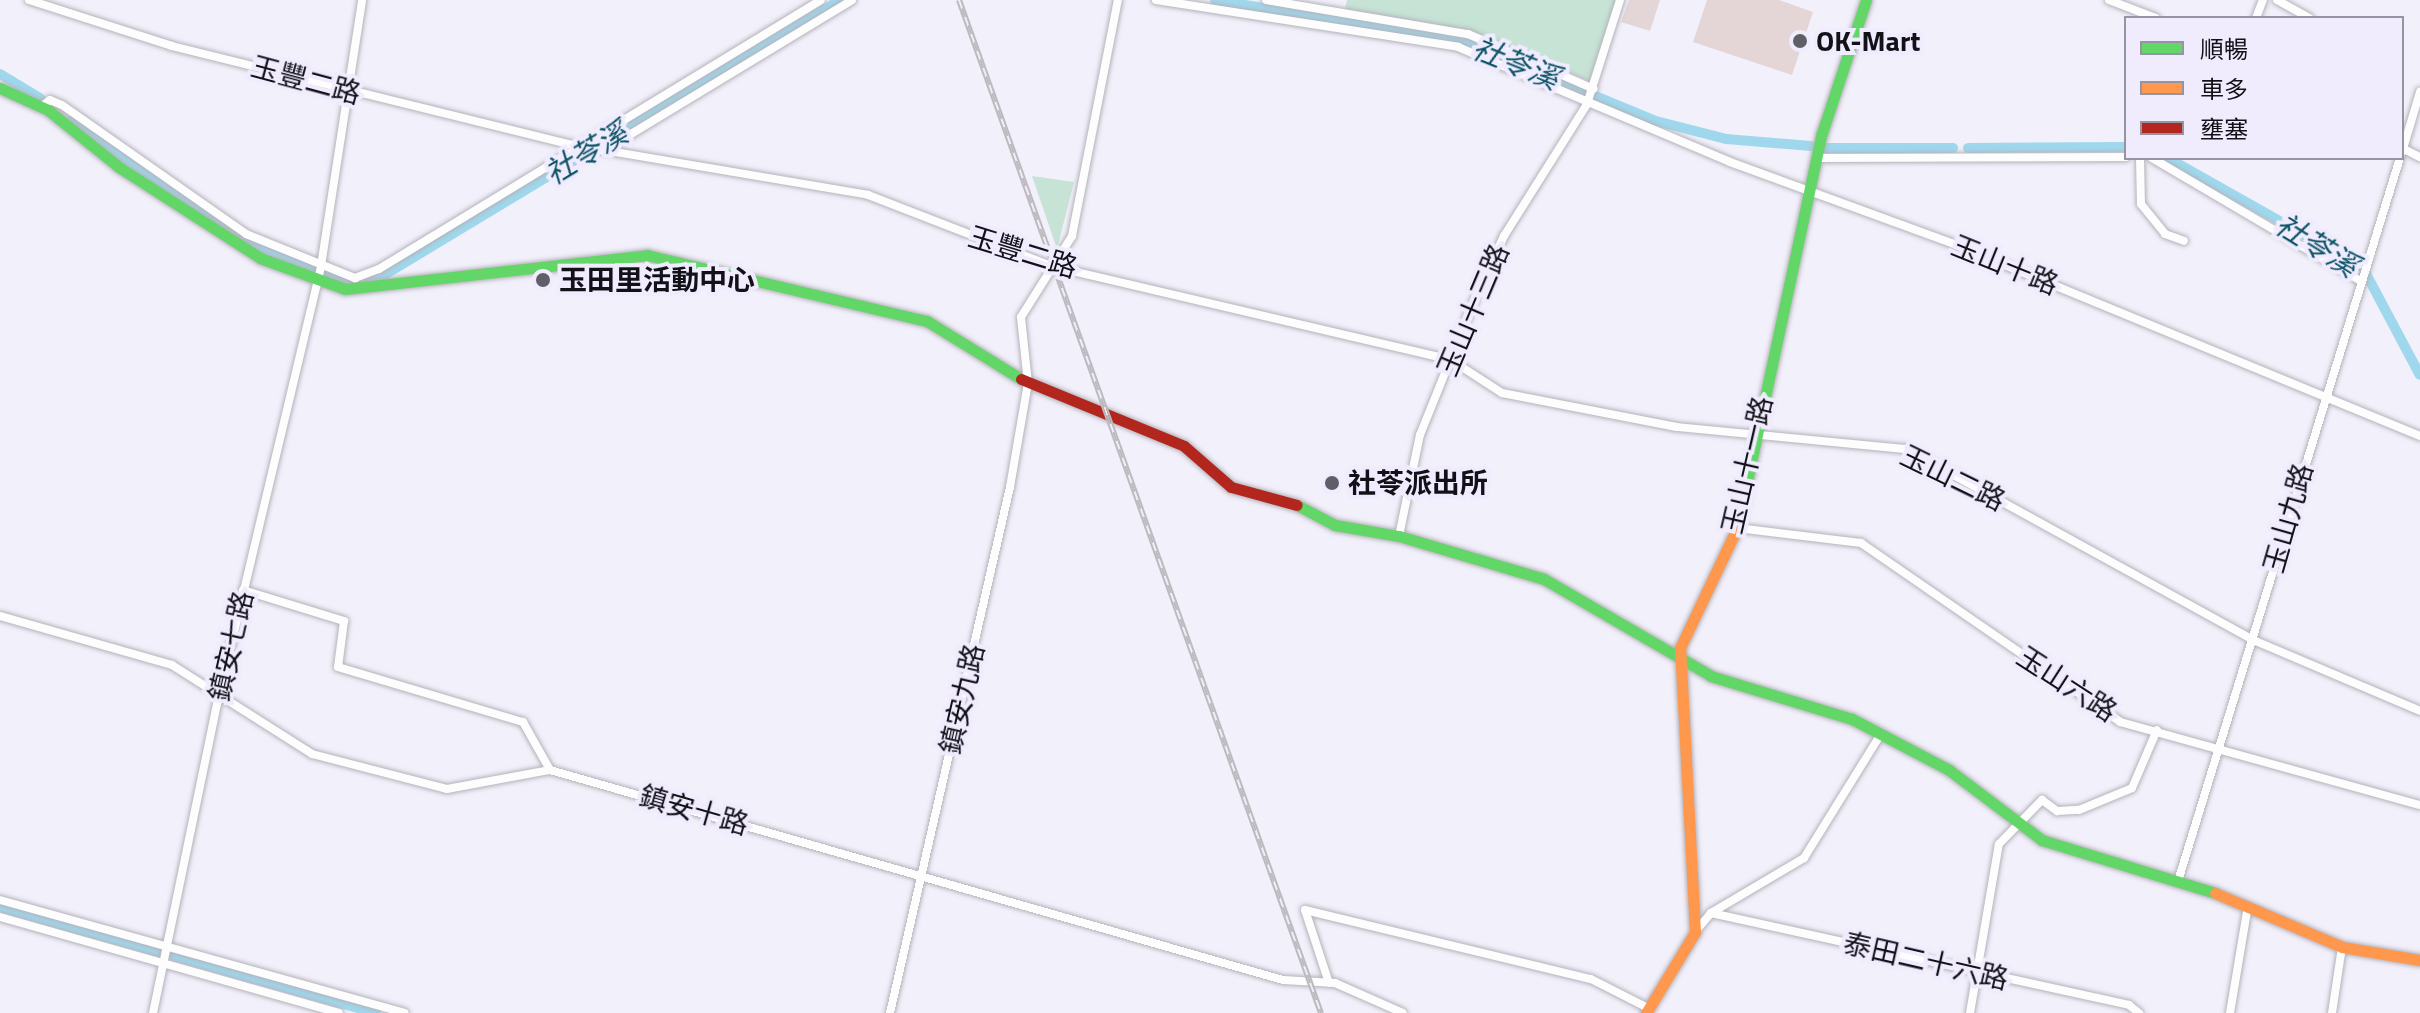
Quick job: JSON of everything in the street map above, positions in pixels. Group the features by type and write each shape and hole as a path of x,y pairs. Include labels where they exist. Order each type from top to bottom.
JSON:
{"street":[{"name":"玉豐二路","path":"29,0 346,91 581,147 868,195 1051,266 1451,360"},
{"name":"鎮安七路","path":"153,1013 219,695 321,266 362,0"},
{"path":"41,107 50,100 62,105 246,234 355,278 379,269 821,0"},
{"path":"599,151 852,0"},
{"name":"鎮安九路","path":"890,1013 1010,487 1028,383 1021,317 1072,236 1118,0"},
{"path":"1156,0 1458,47 1590,97"},
{"path":"1266,0 1468,34 1590,97"},
{"name":"玉山十三路","path":"1399,536 1420,435 1504,236 1590,97 1620,0"},
{"name":"玉山十一路","path":"1695,932 1680,660 1687,633 1737,528 1809,187 1866,0"},
{"path":"2109,0 2151,16"},
{"path":"2277,0 2305,16"},
{"path":"0,88 41,107 201,222 260,258 317,280 374,289 647,255 775,290 927,321 1028,383 1184,446 1231,487 1296,505 1335,525 1399,536 1544,579 1680,660 1737,687 1826,708 1949,770 2042,840 2179,878 2247,911 2342,947 2420,960"},
{"path":"2404,144 2420,92"},
{"name":"玉山十路","path":"1590,97 1730,162 1809,187 2420,436"},
{"path":"1817,158 2124,157"},
{"path":"2140,160 2141,204 2165,234 2184,241"},
{"path":"2155,160 2361,281"},
{"name":"玉山九路","path":"2179,878 2399,160"},
{"name":"玉山二路","path":"1451,360 1502,393 1677,427 1906,449 2253,640 2420,711"},
{"name":"玉山六路","path":"1737,528 1861,543 2120,722 2420,805"},
{"path":"243,590 344,621 338,667 523,722 550,770"},
{"name":"鎮安十路","path":"0,616 172,665 312,754 447,789 550,770 922,874 1283,980 1329,983 1403,1013"},
{"path":"1970,1013 1979,970 1989,884 1999,844 2015,822 2042,800 2057,811 2079,810 2132,788 2157,730"},
{"path":"1329,983 1305,910 1591,979 1647,1011 1695,932 1711,913 1804,858 1881,734"},
{"path":"0,900 405,1013"},
{"path":"2230,1013 2247,911"},
{"name":"泰田二十六路","path":"1711,913 2129,1005 2139,1013"},
{"path":"0,917 339,1013"},
{"path":"2332,1013 2342,947"}],"green space":[{"path":"1347,0 1617,0 1592,82 1469,30 1345,9"},
{"path":"1032,176 1074,182 1057,249"}],"building":[{"path":"1629,0 1660,0 1650,31 1621,22"},
{"path":"1707,0 1779,0 1813,12 1792,75 1693,42"}],"waterway":[{"name":"社苓溪","path":"326,275 362,282 381,277 840,0"},
{"name":"社苓溪","path":"1215,0 1462,41 1656,121 1726,139 1811,146"},
{"name":"社苓溪","path":"0,74 40,98"},
{"name":"社苓溪","path":"70,121 260,249 312,269"},
{"name":"社苓溪","path":"1968,148 2124,147"},
{"name":"社苓溪","path":"1827,148 1953,148"},
{"name":"社苓溪","path":"2172,160 2363,268 2420,375"},
{"path":"0,907 159,952"},
{"path":"174,956 376,1013"}],"railway":[{"path":"959,0 1321,1013"}],"traffic: fast":[{"path":"1743,500 1822,133 1866,0"},
{"path":"0,88 48,110 119,167 260,258 345,289 647,255 927,321 1021,379"},
{"path":"1297,505 1335,525 1399,536 1544,579 1711,676 1852,719 1949,770 2042,840 2215,893"}],"traffic: slow":[{"path":"1646,1013 1695,932 1680,648 1737,528 1743,500"},
{"path":"2215,893 2342,947 2420,960"}],"traffic: jam":[{"path":"1021,379 1184,446 1231,487 1297,505"}],"place":[{"name":"OK-Mart","path":"1800,41"},
{"name":"玉田里活動中心","path":"543,280"},
{"name":"社苓派出所","path":"1332,483"}]}
